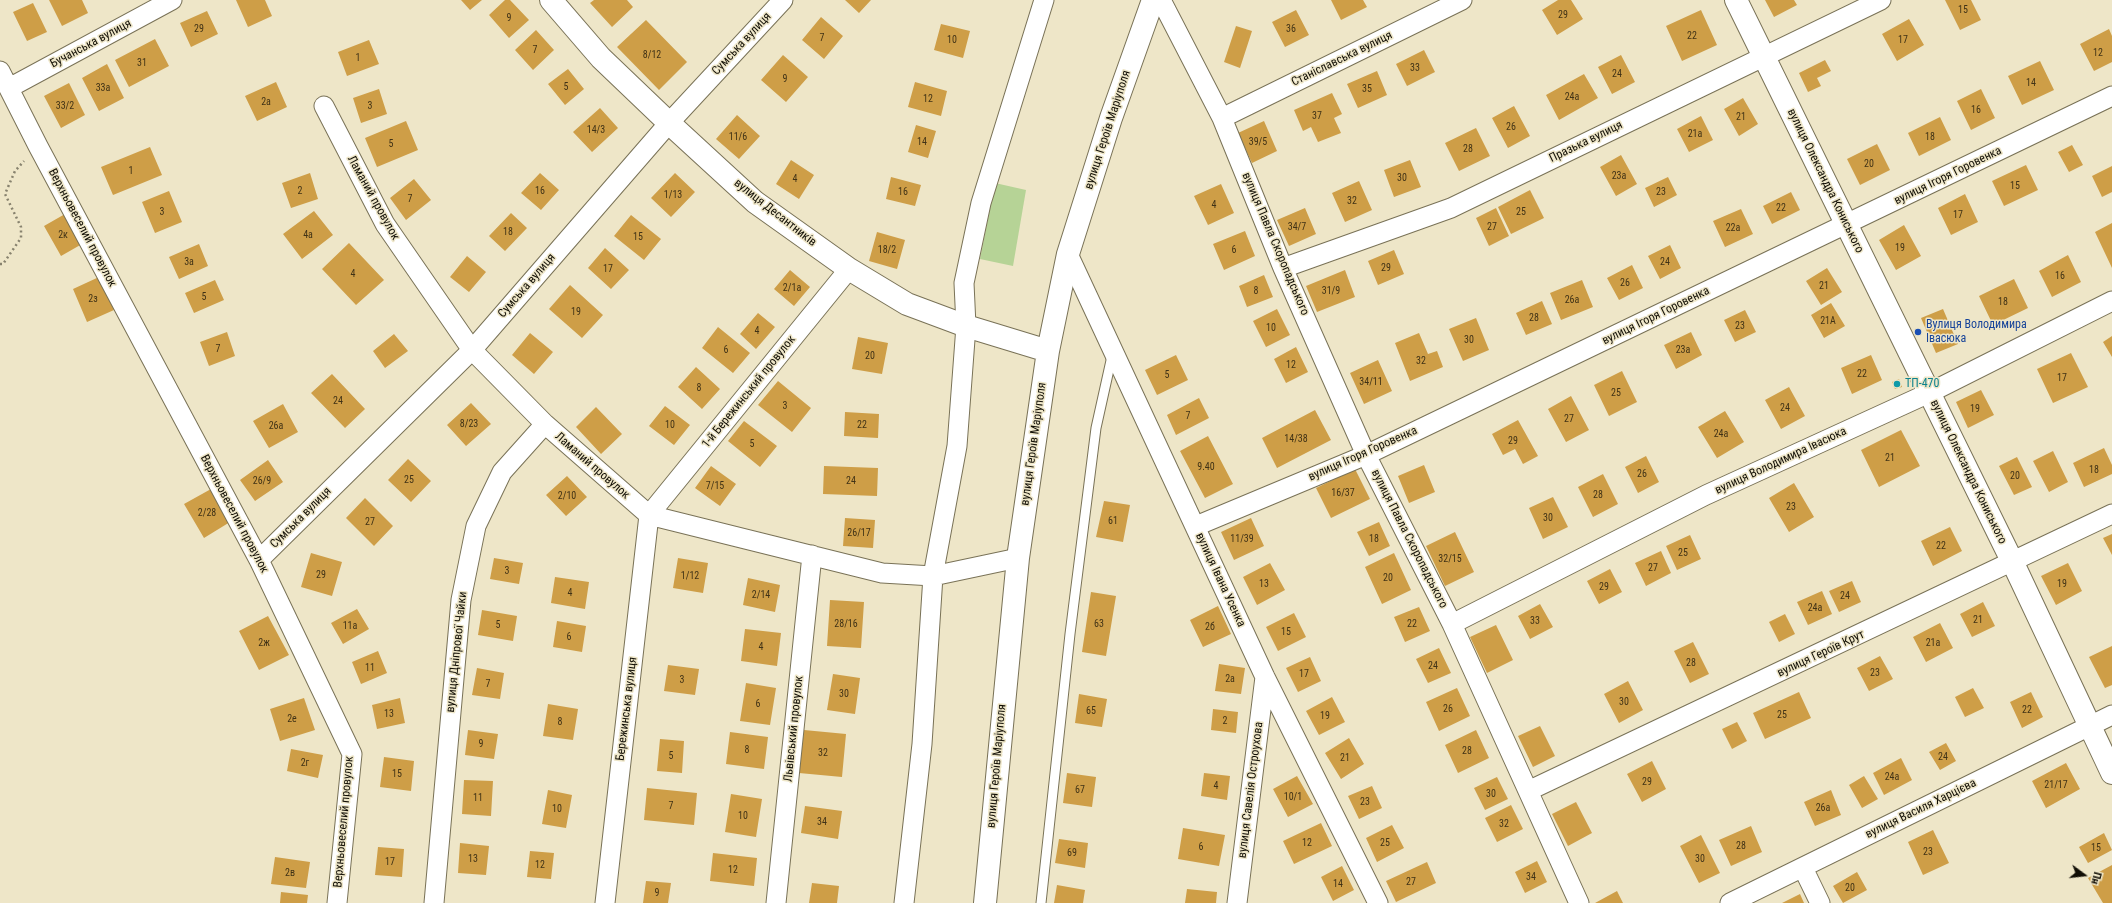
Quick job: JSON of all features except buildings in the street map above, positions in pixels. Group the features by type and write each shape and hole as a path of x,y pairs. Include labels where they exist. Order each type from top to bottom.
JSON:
{"street":[{"name":"Бучанська вулиця","path":"9,88 172,0"},
{"name":"вулиця Десантників","path":"550,0 601,58 669,123 756,202 849,269 907,304 966,326 1048,351"},
{"name":"Сумська вулиця","path":"259,560 472,350 669,123 783,0"},
{"path":"904,903 922,744 933,576 957,446 966,326 964,283 981,203 1044,0"},
{"name":"вулиця Героїв Маріуполя","path":"984,903 1018,558 1048,351 1068,254 1111,118 1153,0"},
{"name":"вулиця Павла Скоропадського","path":"1161,0 1222,118 1283,268 1366,455 1452,624 1579,903"},
{"name":"Станіславська вулиця","path":"1222,118 1462,0"},
{"name":"вулиця Олександра Кониського","path":"1736,0 2013,563 2088,726 2112,773"},
{"name":"Празька вулиця","path":"1283,268 1451,208 1881,0"},
{"name":"Верхньовеселий провулок","path":"0,71 38,146 259,560 352,754 337,903"},
{"name":"вулиця Ігоря Горовенка","path":"1196,526 1366,455 1847,225 2112,96"},
{"name":"Ламаний провулок","path":"324,106 385,224 472,350 545,424 649,515 882,573 933,576 1018,558"},
{"name":"вулиця Івана Усенка","path":"1068,254 1196,526 1265,677 1378,903"},
{"name":"1-й Бережинський провулок","path":"649,515 849,269"},
{"name":"вулиця Володимира Івасюка","path":"1452,624 1706,495 1929,393 2112,301"},
{"name":"вулиця Дніпрової Чайки","path":"434,903 461,600 476,526 502,472 545,424"},
{"name":"вулиця Героїв Крут","path":"1528,791 2013,563 2112,514"},
{"name":"Бережинська вулиця","path":"605,903 649,515"},
{"name":"Львівський провулок","path":"776,903 812,555"},
{"name":"вулиця Савелія Остроухова","path":"1237,903 1265,677"},
{"name":"вулиця Василя Харцієва","path":"1730,903 2112,715"},
{"path":"1803,868 1820,903"}],"lane":[{"path":"1041,903 1070,634 1096,428 1113,350"}],"path":[{"path":"0,264 3,264 21,238 21,227 5,194 15,171 38,146"}],"green space":[{"path":"995,183 1026,190 1013,266 980,259"}],"place":[{"name":"Вулиця Володимира Івасюка","path":"1918,332"},
{"name":"ТП-470","path":"1897,384"}]}
